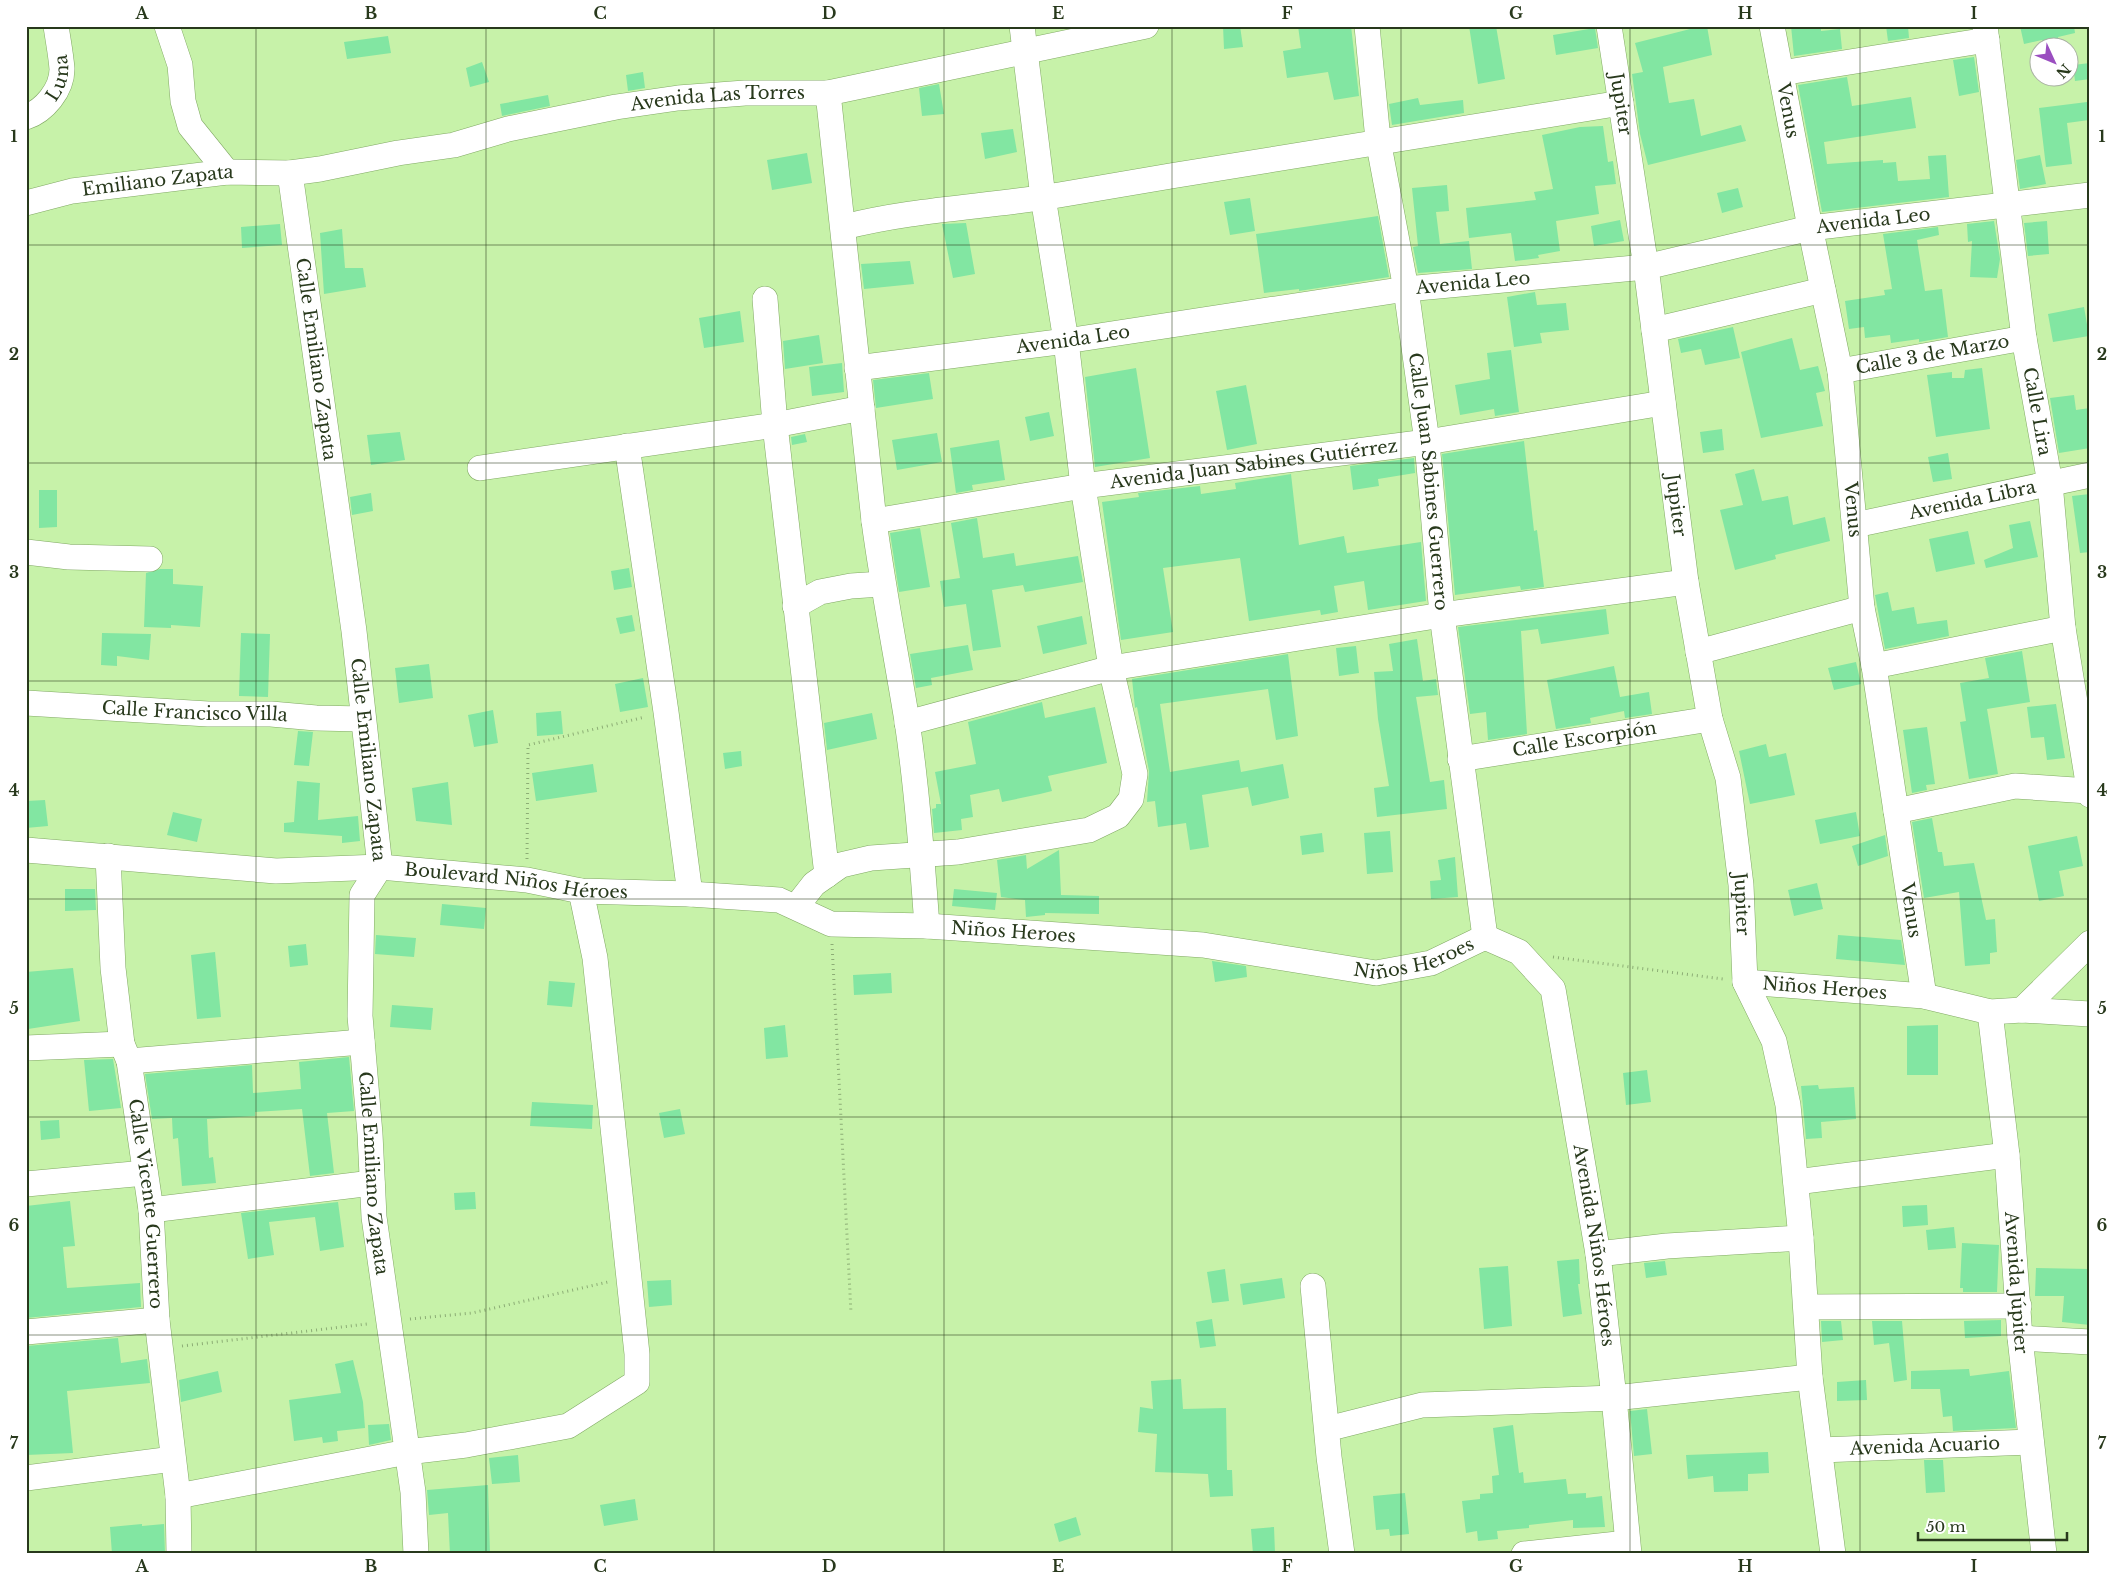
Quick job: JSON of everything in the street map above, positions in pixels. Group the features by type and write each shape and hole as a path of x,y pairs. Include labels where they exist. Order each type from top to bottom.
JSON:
{"street":[{"name":"Luna","path":"26,117 37,113 54,94 62,71 56,26"},
{"path":"167,26 180,65 183,102 190,126 227,172"},
{"path":"796,907 814,884 842,866 871,858 958,852 1089,830 1118,816 1131,798 1135,774 1111,668 1083,486 1066,341 1043,197 1022,26"},
{"name":"Avenida Las Torres","path":"290,173 454,145 508,129 616,107 678,98 745,93 828,93 1146,26"},
{"name":"Calle Juan Sabines Guerrero","path":"1367,26 1378,140 1406,289 1427,442 1442,615 1485,937"},
{"name":"Jupiter","path":"1609,26 1646,267 1686,582 1710,719 1728,778 1741,885 1746,982"},
{"name":"Venus","path":"1772,26 1810,228 1840,372 1862,608 1874,666 1924,996"},
{"path":"1781,73 1986,33"},
{"name":"Calle Lira","path":"1986,33 2024,338 2050,483 2063,628 2090,793"},
{"path":"828,93 844,227 874,521 882,584 907,723 922,855 927,926"},
{"path":"844,227 882,217 1043,197 1378,140 1621,103"},
{"name":"Emiliano Zapata","path":"26,204 72,191 227,172 290,173"},
{"name":"Calle Emiliano Zapata","path":"290,173 352,621 380,867 362,895 360,1016 374,1217 413,1492 416,1554"},
{"name":"Avenida Leo","path":"857,368 1066,341 1406,289 1646,267 1810,228 2090,195"},
{"path":"1654,330 1823,290"},
{"path":"765,299 775,425 826,875"},
{"name":"Calle 3 de Marzo","path":"1840,372 2024,338"},
{"name":"Avenida Juan Sabines Gutiérrez","path":"874,521 1083,486 1427,442 1664,403"},
{"path":"480,468 775,425 862,408"},
{"path":"627,446 666,712 690,894"},
{"name":"Avenida Libra","path":"1855,524 2090,475"},
{"path":"26,552 69,558 150,559"},
{"path":"907,723 1111,668 1442,615 1686,582"},
{"path":"795,606 820,592 851,586 882,584"},
{"path":"1698,652 1862,608"},
{"path":"1874,666 2063,628"},
{"name":"Calle Francisco Villa","path":"26,703 208,714 271,714 316,718 363,718"},
{"name":"Calle Escorpión","path":"1460,758 1710,719"},
{"path":"1896,811 2015,786 2090,793"},
{"name":"Boulevard Niños Héroes","path":"26,850 276,872 380,867 527,880 581,891 690,894 779,900 796,907"},
{"name":"Calle Vicente Guerrero","path":"108,856 113,968 151,1210 157,1320 178,1496 179,1554"},
{"path":"178,1496 407,1452 466,1446 568,1426 637,1382 637,1354 595,958 581,891"},
{"name":"Niños Heroes","path":"796,907 831,924 927,926 1203,945 1376,974 1432,963 1485,937 1519,952"},
{"path":"2022,1010 2090,943"},
{"name":"Avenida Niños Héroes","path":"1519,952 1553,989 1598,1254 1628,1548"},
{"path":"1746,982 1774,1042 1788,1105 1802,1238 1810,1377 1833,1554"},
{"name":"Niños Heroes","path":"1746,982 1924,996 1990,1012 2022,1010 2090,1014"},
{"name":"Avenida Júpiter","path":"1990,1012 2007,1155 2020,1338 2044,1554"},
{"path":"26,1048 125,1052 362,1042"},
{"path":"1796,1182 2007,1155"},
{"path":"26,1184 145,1173"},
{"path":"151,1210 372,1183"},
{"path":"1598,1254 1667,1246 1802,1238"},
{"path":"1313,1286 1328,1457 1342,1554"},
{"path":"1807,1307 2019,1306"},
{"path":"26,1332 157,1320"},
{"path":"2020,1338 2090,1342"},
{"path":"1327,1429 1422,1405 1614,1398 1810,1377"},
{"name":"Avenida Acuario","path":"1820,1450 2031,1442"},
{"path":"26,1478 173,1459"},
{"path":"1524,1554 1628,1548"}],"path":[{"path":"527,880 528,745 666,712"},
{"path":"831,924 851,1313"},
{"name":"Niños Heroes","path":"1519,952 1746,982"}],"building":[{"path":"1223,26 1240,26 1243,47 1224,49"},
{"path":"1298,26 1351,26 1359,96 1334,100 1328,72 1287,78 1283,51 1301,48"},
{"path":"1469,26 1496,26 1505,79 1478,84"},
{"path":"1707,26 1712,55 1663,67 1669,103 1694,99 1701,136 1741,125 1746,141 1648,165 1640,134 1632,74 1643,72 1635,43"},
{"path":"1791,26 1821,26 1821,31 1840,29 1842,49 1794,56"},
{"path":"1886,26 1908,26 1909,38 1888,41"},
{"path":"2020,26 2074,26 2075,33 2058,38 2028,38 2028,43 2024,44"},
{"path":"1595,28 1598,48 1556,55 1553,35"},
{"path":"388,36 391,53 347,59 344,42"},
{"path":"1974,57 1979,92 1959,96 1953,60"},
{"path":"482,62 489,82 470,87 466,68"},
{"path":"2090,63 2090,79 2078,81 2078,64"},
{"path":"643,72 645,88 628,91 626,75"},
{"path":"1847,77 1852,106 1911,97 1916,128 1824,142 1827,164 1883,160 1883,163 1896,162 1898,181 1930,179 1928,156 1946,155 1949,197 1822,212 1798,85"},
{"path":"939,84 944,114 922,116 919,88"},
{"path":"548,95 550,106 502,116 500,104"},
{"path":"1418,98 1420,105 1463,100 1464,113 1392,125 1389,104"},
{"path":"2087,102 2089,120 2067,123 2072,164 2046,167 2039,108"},
{"path":"1603,126 1608,162 1613,161 1616,184 1595,186 1599,214 1556,221 1560,251 1538,255 1539,258 1515,261 1511,233 1469,238 1466,208 1536,200 1534,192 1553,189 1542,135 1580,127"},
{"path":"1013,129 1017,152 985,159 981,133"},
{"path":"807,153 812,183 772,190 767,160"},
{"path":"2040,155 2046,184 2020,189 2016,160"},
{"path":"1447,185 1449,211 1436,212 1440,244 1469,241 1472,269 1418,273 1413,247 1418,246 1412,188"},
{"path":"1738,188 1743,207 1722,213 1717,193"},
{"path":"1250,198 1255,231 1230,235 1224,202"},
{"path":"1378,216 1389,277 1299,291 1299,289 1264,293 1256,234"},
{"path":"1620,220 1624,241 1594,246 1591,226"},
{"path":"1994,221 2000,259 1997,278 1970,277 1972,241 1968,242 1967,224"},
{"path":"2047,221 2049,254 2028,256 2024,223"},
{"path":"966,223 975,274 953,278 942,224"},
{"path":"280,224 282,245 242,248 241,227"},
{"path":"1938,227 1939,235 1917,240 1925,291 1942,289 1948,337 1919,342 1919,339 1891,343 1890,335 1865,338 1864,327 1849,329 1845,301 1885,295 1884,290 1892,289 1883,234"},
{"path":"342,229 345,268 363,268 366,287 324,294 320,233"},
{"path":"910,261 914,284 864,289 861,264"},
{"path":"1535,292 1537,305 1566,303 1569,330 1540,333 1542,343 1514,347 1507,297"},
{"path":"2084,307 2089,336 2053,342 2048,314"},
{"path":"740,311 744,342 704,348 699,318"},
{"path":"1733,327 1740,358 1705,365 1701,349 1681,353 1678,339"},
{"path":"819,335 823,363 785,369 783,341"},
{"path":"1792,338 1800,370 1818,366 1825,391 1816,393 1823,426 1761,438 1741,352"},
{"path":"1511,350 1519,412 1495,416 1494,409 1460,415 1455,385 1490,379 1487,353"},
{"path":"842,363 844,392 812,396 809,367"},
{"path":"1136,368 1150,458 1095,467 1085,377"},
{"path":"1982,368 1990,429 1936,437 1927,375 1952,372 1952,378 1964,378 1965,370"},
{"path":"929,373 933,399 876,408 873,380"},
{"path":"1246,385 1257,444 1227,450 1216,391"},
{"path":"2074,395 2076,410 2090,408 2090,448 2059,453 2050,398"},
{"path":"1049,412 1054,436 1030,441 1025,417"},
{"path":"1722,429 1724,450 1703,453 1700,432"},
{"path":"400,432 405,460 371,465 367,435"},
{"path":"937,433 942,462 897,470 892,440"},
{"path":"805,434 807,442 792,445 791,437"},
{"path":"999,440 1005,480 972,485 973,490 956,493 950,448"},
{"path":"1524,441 1534,531 1537,530 1544,587 1521,590 1520,586 1455,595 1442,454"},
{"path":"1948,453 1952,479 1933,482 1928,457"},
{"path":"1414,458 1415,473 1378,479 1379,486 1353,490 1350,466"},
{"path":"1754,469 1762,501 1788,496 1793,525 1825,517 1830,541 1775,555 1776,559 1735,570 1720,510 1743,505 1735,474"},
{"path":"1291,474 1299,545 1344,536 1347,553 1421,542 1426,601 1368,610 1364,581 1334,586 1338,612 1321,615 1320,610 1249,621 1240,558 1163,568 1173,632 1121,640 1102,502 1139,497 1138,493 1200,486 1201,494 1236,489 1235,483"},
{"path":"39,490 57,490 57,527 39,528"},
{"path":"371,493 373,511 352,515 350,497"},
{"path":"2090,494 2090,552 2080,553 2072,496"},
{"path":"977,518 983,558 1014,553 1016,566 1078,556 1083,582 1025,592 1023,585 992,590 1001,647 973,651 966,604 944,607 940,581 960,578 951,523"},
{"path":"2030,521 2038,557 1986,568 1984,560 2013,548 2009,525"},
{"path":"920,528 930,587 899,592 890,533"},
{"path":"1968,531 1975,564 1936,572 1929,539"},
{"path":"629,568 632,587 614,590 611,571"},
{"path":"160,569 173,569 173,584 203,586 200,627 171,625 171,628 144,627 146,573"},
{"path":"1888,592 1892,611 1914,607 1917,624 1947,620 1949,636 1885,649 1875,595"},
{"path":"1606,609 1609,634 1541,644 1538,629 1521,631 1527,734 1488,740 1486,712 1470,714 1458,627"},
{"path":"632,615 635,631 620,634 616,618"},
{"path":"1082,616 1087,644 1043,654 1037,626"},
{"path":"102,633 151,634 149,660 117,656 117,666 101,665"},
{"path":"241,633 270,634 268,697 239,696"},
{"path":"1417,639 1423,681 1436,679 1438,695 1416,697 1430,782 1444,780 1447,809 1377,817 1374,788 1389,786 1378,719 1374,672 1393,671 1389,644"},
{"path":"968,645 973,670 931,678 932,685 916,688 910,654"},
{"path":"1356,646 1359,673 1339,676 1336,648"},
{"path":"2022,651 2030,702 1987,709 1998,774 1969,779 1960,722 1966,721 1960,683 1989,678 1985,658"},
{"path":"1288,654 1298,736 1276,740 1268,689 1160,704 1170,772 1239,760 1241,772 1283,764 1289,798 1252,806 1248,787 1202,795 1209,847 1190,850 1186,823 1158,827 1155,801 1147,802 1149,771 1137,707 1135,708 1132,679"},
{"path":"1856,662 1861,684 1834,690 1828,668"},
{"path":"429,664 433,698 399,703 395,668"},
{"path":"1614,666 1620,697 1649,692 1652,714 1625,718 1624,711 1590,718 1591,723 1556,729 1547,680"},
{"path":"643,678 648,707 620,712 615,684"},
{"path":"1042,702 1045,718 1095,707 1107,763 1048,776 1052,791 1040,794 1002,802 999,789 970,795 973,817 961,819 962,830 934,833 932,809 936,808 936,804 941,804 935,772 976,764 968,722"},
{"path":"2056,704 2065,758 2047,760 2044,737 2031,738 2027,707"},
{"path":"493,710 498,743 474,747 468,715"},
{"path":"561,711 563,734 537,736 536,713"},
{"path":"872,713 877,739 827,750 824,723"},
{"path":"1927,727 1935,784 1926,785 1927,790 1912,793 1903,730"},
{"path":"298,731 313,732 309,766 294,765"},
{"path":"1766,744 1769,757 1786,753 1795,795 1750,804 1739,751"},
{"path":"741,751 742,766 725,769 723,753"},
{"path":"593,764 597,792 536,801 532,773"},
{"path":"297,781 320,783 318,820 358,816 360,841 342,843 342,836 284,832 284,823 294,822"},
{"path":"448,782 452,825 416,821 412,788"},
{"path":"45,800 48,826 26,828 26,801"},
{"path":"173,812 202,819 197,842 167,835"},
{"path":"1856,812 1860,836 1820,844 1815,820"},
{"path":"1932,818 1938,852 1942,852 1944,866 1974,863 1986,920 1995,919 1997,952 1990,953 1990,964 1965,966 1959,892 1924,898 1912,822"},
{"path":"1390,831 1393,872 1367,874 1364,833"},
{"path":"1322,833 1324,852 1302,855 1300,836"},
{"path":"1885,835 1888,856 1858,866 1852,846"},
{"path":"2077,836 2083,866 2059,871 2064,896 2039,901 2028,846"},
{"path":"1059,850 1061,895 1099,896 1099,914 1045,913 1045,915 1026,917 1025,900 1001,897 997,860 1026,855 1027,869"},
{"path":"1455,857 1458,897 1431,899 1430,881 1441,880 1438,860"},
{"path":"1817,883 1823,909 1794,916 1788,890"},
{"path":"65,889 95,889 96,910 65,911"},
{"path":"954,889 997,893 995,910 952,906"},
{"path":"442,904 486,908 484,929 440,925"},
{"path":"376,935 416,938 414,957 375,954"},
{"path":"1838,935 1901,940 1905,965 1836,959"},
{"path":"306,944 308,965 290,967 288,946"},
{"path":"215,952 221,1017 197,1019 191,955"},
{"path":"1212,961 1246,966 1247,977 1215,982"},
{"path":"73,968 80,1021 28,1029 26,972"},
{"path":"891,973 892,993 854,995 853,975"},
{"path":"549,981 575,983 572,1007 547,1005"},
{"path":"392,1005 433,1008 431,1030 390,1027"},
{"path":"785,1025 788,1057 766,1059 764,1028"},
{"path":"1938,1025 1938,1075 1907,1075 1907,1026"},
{"path":"349,1057 354,1111 327,1113 334,1173 310,1176 302,1109 255,1112 255,1116 207,1119 209,1158 213,1157 216,1183 182,1186 178,1138 173,1139 172,1118 152,1119 145,1074 252,1065 253,1093 301,1089 299,1062"},
{"path":"113,1059 121,1108 89,1111 84,1060"},
{"path":"1647,1070 1651,1102 1626,1105 1623,1073"},
{"path":"1818,1085 1819,1089 1854,1087 1856,1119 1821,1122 1822,1138 1806,1139 1801,1086"},
{"path":"532,1102 593,1105 592,1129 530,1126"},
{"path":"680,1109 685,1134 664,1138 659,1113"},
{"path":"59,1120 60,1138 41,1140 40,1121"},
{"path":"475,1192 476,1209 455,1210 454,1193"},
{"path":"70,1201 75,1246 63,1247 67,1288 140,1283 141,1307 26,1318 26,1206"},
{"path":"338,1202 344,1247 320,1251 315,1217 269,1222 274,1255 248,1259 241,1213"},
{"path":"1927,1205 1928,1225 1903,1227 1902,1206"},
{"path":"1954,1227 1956,1248 1928,1250 1926,1230"},
{"path":"1962,1243 1999,1245 1997,1292 1963,1292 1963,1288 1960,1288"},
{"path":"1579,1259 1580,1284 1578,1284 1582,1314 1563,1317 1557,1261"},
{"path":"1665,1261 1667,1275 1646,1278 1644,1263"},
{"path":"1508,1266 1512,1326 1484,1329 1479,1268"},
{"path":"2036,1268 2090,1269 2090,1325 2062,1322 2064,1296 2035,1296"},
{"path":"1225,1269 1229,1301 1212,1303 1207,1272"},
{"path":"1282,1278 1285,1298 1243,1305 1240,1284"},
{"path":"671,1280 672,1305 649,1307 647,1281"},
{"path":"1212,1319 1216,1346 1200,1348 1196,1322"},
{"path":"2001,1320 2001,1336 1965,1338 1964,1321"},
{"path":"1821,1321 1841,1321 1843,1340 1822,1342"},
{"path":"1872,1321 1902,1321 1907,1380 1894,1382 1889,1343 1874,1345"},
{"path":"118,1338 121,1363 147,1359 150,1383 67,1391 73,1453 26,1455 26,1346"},
{"path":"353,1360 363,1402 365,1428 337,1431 338,1441 323,1443 322,1437 294,1441 289,1400 341,1393 335,1364"},
{"path":"1969,1369 1970,1376 2009,1371 2016,1428 1953,1431 1952,1416 1943,1417 1940,1389 1911,1389 1911,1371"},
{"path":"218,1371 222,1392 181,1402 179,1380"},
{"path":"1181,1379 1183,1409 1226,1408 1227,1470 1232,1470 1233,1496 1210,1497 1208,1474 1155,1472 1157,1434 1138,1432 1140,1407 1153,1409 1151,1381"},
{"path":"1866,1380 1867,1400 1837,1401 1837,1382"},
{"path":"1647,1409 1652,1454 1634,1456 1630,1411"},
{"path":"389,1424 391,1440 369,1445 368,1425"},
{"path":"1513,1425 1519,1473 1523,1472 1524,1483 1566,1479 1568,1494 1586,1493 1586,1498 1602,1496 1605,1527 1573,1528 1573,1520 1529,1525 1529,1528 1497,1531 1498,1539 1478,1541 1477,1531 1466,1533 1462,1501 1480,1499 1480,1494 1493,1493 1492,1476 1499,1475 1493,1428"},
{"path":"1768,1452 1769,1473 1748,1474 1748,1491 1714,1492 1713,1476 1688,1479 1686,1455"},
{"path":"518,1455 520,1482 492,1484 489,1458"},
{"path":"1924,1460 1943,1460 1945,1492 1926,1493"},
{"path":"488,1485 490,1554 450,1554 448,1513 429,1515 427,1490"},
{"path":"1405,1493 1409,1534 1390,1536 1389,1529 1376,1530 1373,1496"},
{"path":"635,1499 638,1520 604,1526 600,1505"},
{"path":"1076,1517 1081,1535 1059,1542 1054,1524"},
{"path":"142,1524 142,1526 164,1524 165,1554 112,1554 110,1527"},
{"path":"1274,1527 1275,1553 1253,1554 1251,1529"}]}
